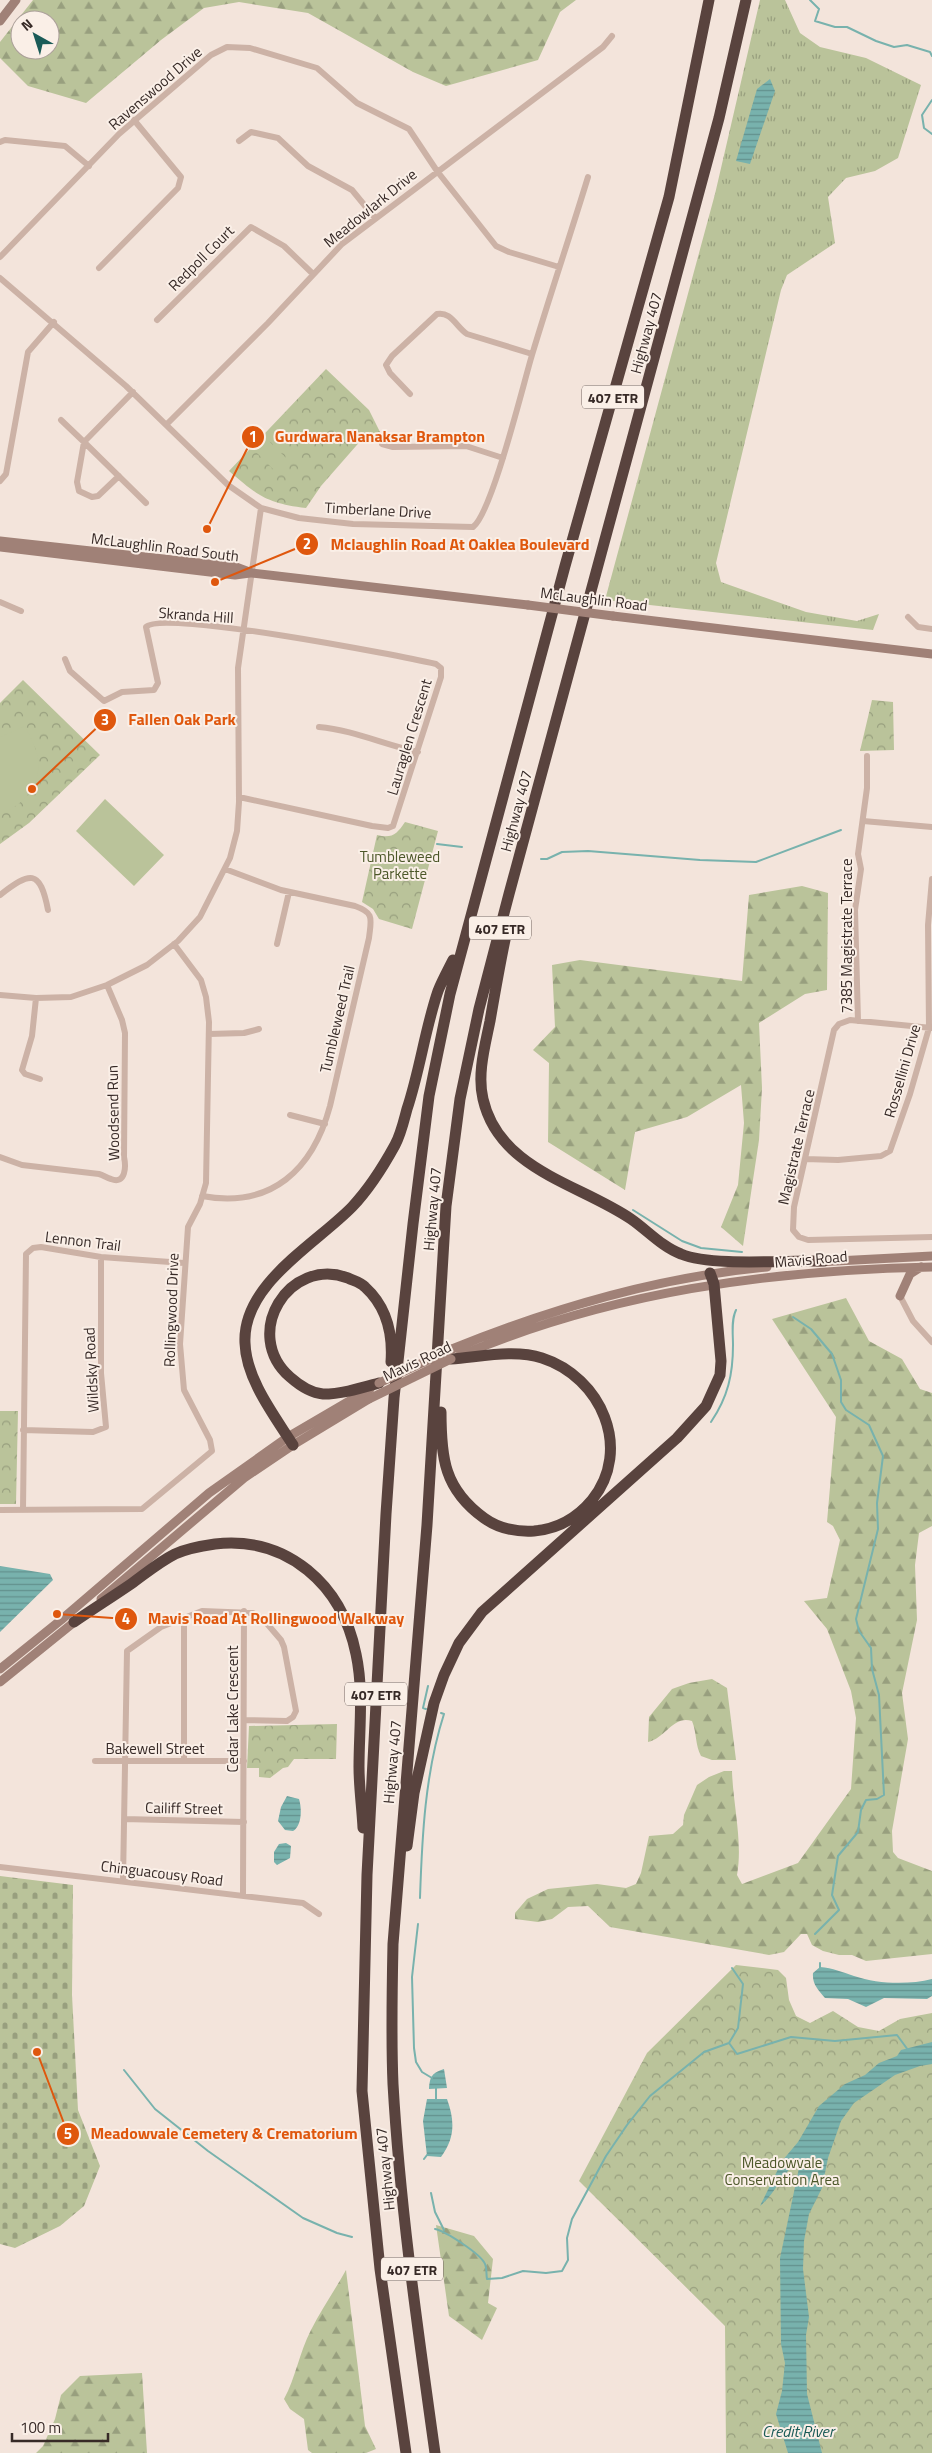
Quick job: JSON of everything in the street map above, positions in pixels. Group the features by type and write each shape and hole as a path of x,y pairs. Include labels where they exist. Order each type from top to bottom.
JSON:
{"highway":[{"name":"Highway 407","path":"406,2453 380,2270 362,2091 367,1875 394,1398 429,1096 463,938 669,197 709,0"},
{"name":"Highway 407","path":"435,2453 399,2169 391,2011 397,1880 427,1525 446,1206 460,1099 479,1009 706,165 746,0"},
{"path":"509,894 508,921 481,1066 483,1099 493,1123 511,1148 526,1162 551,1177 631,1218 680,1254 727,1261 830,1264"},
{"path":"291,1441 257,1385 247,1356 244,1343 250,1315 261,1292 279,1272 352,1207 373,1181 396,1142 411,1097 438,991 463,938"},
{"path":"379,1383 346,1392 321,1393 297,1384 281,1370 272,1352 268,1336 271,1319 278,1302 291,1288 308,1278 325,1274 342,1276 361,1283 371,1292 381,1305 390,1330 390,1385 394,1398"},
{"path":"397,1880 407,1844 414,1792 434,1703 444,1675 459,1643 482,1612 677,1438 706,1406 720,1375 721,1361 712,1279"},
{"path":"436,1378 441,1398 441,1448 449,1477 467,1506 490,1523 521,1532 556,1527 571,1520 585,1508 602,1487 611,1460 611,1440 607,1422 592,1393 568,1371 540,1358 521,1354 452,1354"},
{"path":"74,1622 175,1554 197,1546 230,1543 258,1546 290,1558 312,1573 334,1598 343,1612 357,1655 360,1684 359,1769 367,1875"}],"main road":[{"path":"0,21 16,0"},
{"name":"McLaughlin Road South","path":"0,541 236,567 252,573"},
{"name":"McLaughlin Road South","path":"0,547 235,575 252,573"},
{"name":"McLaughlin Road","path":"252,573 932,654"},
{"name":"Mavis Road","path":"0,1682 74,1622 215,1500 291,1441 494,1332 605,1297 675,1280 742,1279 830,1264 932,1256"},
{"name":"Mavis Road","path":"830,1264 932,1267"},
{"path":"900,1296 910,1274 922,1267"},
{"name":"Mavis Road","path":"0,1669 61,1620 209,1493 379,1383 452,1354"}],"street":[{"name":"Meadowlark Drive","path":"166,425 268,323 312,273 342,244 603,47 612,36"},
{"name":"Ravenswood Drive","path":"0,257 134,120 212,55 227,48 250,48 317,68 357,103 410,129 437,171 496,246 509,252 560,267"},
{"path":"99,268 178,188 181,182 181,177 134,120"},
{"path":"239,141 251,132 278,138 308,166 352,190 375,218"},
{"path":"0,142 6,140 65,146 89,166"},
{"name":"Timberlane Drive","path":"0,278 54,322 133,392 228,486 261,508 299,518 353,524 474,527 482,517 503,458 532,354 588,176"},
{"name":"Redpoll Court","path":"157,320 251,227 284,246 312,273"},
{"path":"410,394 390,373 386,365 392,356 437,314 448,315 458,328 467,334 532,354"},
{"path":"0,481 6,474 28,352 54,322"},
{"path":"119,476 98,496 92,497 80,491 77,482 84,442 133,392"},
{"path":"61,420 146,503"},
{"path":"382,444 393,447 466,446 503,458"},
{"path":"0,995 36,998 70,997 107,985 147,965 174,944 200,917 225,869 237,831 239,797 238,668 261,508"},
{"path":"0,602 21,611"},
{"path":"908,617 918,627 932,629"},
{"name":"Skranda Hill","path":"66,659 70,671 100,700 108,701 122,692 154,690 156,687 158,683 146,634 148,624 185,623 244,631"},
{"name":"Lauraglen Crescent","path":"239,797 388,828 393,826 397,821 441,677 441,668 436,664 324,640 244,631"},
{"path":"319,727 340,729 385,745 418,752"},
{"name":"7385 Magistrate Terrace","path":"858,1021 855,910 861,869 858,854 867,788 867,756"},
{"path":"863,821 932,827"},
{"name":"Tumbleweed Trail","path":"202,1196 225,1198 252,1196 280,1186 296,1173 309,1156 325,1124 369,938 371,918 367,910 289,892 225,869"},
{"path":"0,894 24,878 35,879 41,883 48,910"},
{"name":"Rossellini Drive","path":"805,1159 838,1160 887,1154 910,1094 930,1028 928,925 932,879"},
{"path":"277,944 289,892"},
{"name":"Rollingwood Drive","path":"0,1510 142,1509 212,1451 210,1440 184,1390 180,1344 184,1263 188,1227 206,1183 209,1034 206,997 201,980 174,944"},
{"name":"Woodsend Run","path":"0,1157 22,1165 99,1174 111,1180 118,1180 123,1176 127,1168 124,1157 125,1033 107,985"},
{"path":"36,998 32,1036 22,1070 25,1074 40,1079"},
{"name":"Magistrate Terrace","path":"930,1028 858,1021 843,1022 834,1030 794,1207 793,1230 799,1237 808,1240 932,1237"},
{"path":"209,1034 259,1029"},
{"path":"290,1114 325,1124"},
{"name":"Lennon Trail","path":"23,1510 26,1254 33,1248 41,1247 101,1257 184,1263"},
{"name":"Wildsky Road","path":"23,1430 93,1432 106,1427 106,1410 101,1373 101,1257"},
{"path":"900,1296 913,1321 932,1342"},
{"path":"123,1881 128,1651 160,1627 202,1612 244,1612 262,1619 281,1640 296,1710 293,1717 287,1721 244,1720"},
{"name":"Cedar Lake Crescent","path":"244,1612 244,1895"},
{"path":"184,1617 184,1761"},
{"name":"Bakewell Street","path":"95,1760 244,1761"},
{"name":"Cailiff Street","path":"124,1819 244,1822"},
{"name":"Chinguacousy Road","path":"0,1867 303,1903 319,1914"}],"green space":[{"path":"33,0 576,0 560,12 538,60 446,86 413,72 308,13 239,2 204,8 161,40 86,103 28,86 0,58 0,42 10,29 10,60 60,60 60,10 25,10"},
{"path":"760,0 785,0 800,33 820,47 866,58 921,85 898,158 875,171 846,178 828,197 835,243 787,275 781,290 716,563 721,582 806,612 857,621 879,614 873,630 605,600 715,194"},
{"path":"326,369 369,410 381,434 372,439 363,438 321,486 306,508 272,501 248,487 229,471"},
{"path":"266,438 286,458 274,470 254,450"},
{"path":"23,680 100,755 29,823 0,844 0,703"},
{"path":"872,700 893,702 894,750 860,751"},
{"path":"25,726 37,756 37,778 23,800 0,814 0,737"},
{"path":"105,799 164,855 134,886 76,831"},
{"name":"Tumbleweed Parkette","path":"405,822 438,831 412,929 379,919 373,909 362,902 377,835 394,835"},
{"path":"802,886 828,893 827,990 805,994 759,1023 762,1088 759,1140 743,1246 721,1227 738,1185 744,1123 741,1085 687,1117 635,1132 625,1190 548,1142 549,1063 533,1050 555,1027 552,965 580,960 742,981 749,895"},
{"path":"846,1298 869,1341 902,1359 920,1389 932,1393 932,1526 919,1533 915,1565 917,1620 902,1693 908,1739 892,1831 893,1852 898,1858 932,1871 932,1954 866,1961 852,1955 839,1955 823,1951 812,1945 807,1934 801,1934 784,1952 769,1955 610,1927 588,1906 568,1907 552,1919 538,1922 515,1919 515,1913 527,1899 548,1889 597,1884 626,1888 636,1884 641,1873 649,1836 673,1834 683,1825 684,1815 697,1785 709,1777 724,1771 732,1771 739,1850 737,1875 742,1884 798,1863 851,1789 856,1718 851,1691 827,1629 804,1601 827,1598 840,1540 833,1526 827,1522 836,1417 772,1319"},
{"path":"0,1411 18,1411 16,1504 0,1504"},
{"path":"712,1679 727,1688 736,1760 712,1760 701,1756 692,1721 680,1721 654,1740 648,1742 649,1717 672,1689 689,1683"},
{"path":"337,1724 336,1759 294,1759 288,1767 283,1768 270,1778 259,1777 259,1768 247,1768 249,1726"},
{"path":"0,1876 73,1885 72,1995 78,2110 100,2166 84,2206 60,2226 15,2248 0,2244"},
{"name":"Meadowvale Conservation Area","path":"736,1965 778,1970 786,1978 789,2000 796,2016 810,2023 833,2011 858,2027 879,2031 900,2019 932,2013 932,2453 726,2453 725,2326 579,2181 647,2053"},
{"path":"436,2225 474,2236 493,2259 488,2303 497,2308 482,2340 449,2316"},
{"path":"346,2270 365,2426 376,2449 366,2453 312,2453 308,2450 304,2419 290,2409 284,2399 311,2330"},
{"path":"142,2373 147,2453 36,2453 43,2446 55,2419 61,2395 80,2376"}],"water":[{"path":"770,79 775,91 750,164 736,161 757,89"},
{"path":"0,1566 50,1574 53,1580 0,1632"},
{"path":"287,1796 299,1799 300,1803 300,1821 293,1831 285,1830 278,1821 281,1807"},
{"path":"286,1843 291,1846 290,1858 277,1865 274,1862 274,1852 279,1844"},
{"path":"820,1967 833,1969 863,1979 883,1982 913,1982 932,1979 932,1996 927,1999 884,1998 866,2007 848,1999 825,1998 813,1980 813,1973"},
{"name":"Credit River","path":"932,2042 932,2064 920,2066 895,2075 854,2103 841,2121 828,2158 822,2188 809,2214 804,2241 803,2269 809,2317 806,2335 807,2394 822,2453 788,2453 776,2414 782,2391 785,2363 781,2344 780,2258 799,2168 796,2163 760,2206 782,2161 798,2142 819,2106 845,2084 865,2075 879,2063 897,2056 901,2050"},
{"path":"444,2069 447,2088 429,2089 432,2076"},
{"path":"427,2099 447,2099 450,2107 451,2136 446,2150 441,2157 427,2156 423,2121"}],"waterway":[{"path":"810,0 819,9 815,21 835,27 847,27 876,41 894,47 907,45 930,52 932,56"},
{"path":"932,100 922,115 924,128 932,134"},
{"path":"541,859 547,859 562,852 588,851 700,860 756,862 841,830"},
{"path":"437,844 462,847"},
{"path":"633,1210 682,1241 701,1248 742,1252"},
{"path":"711,1422 722,1404 731,1376 733,1323 736,1310"},
{"path":"793,1317 811,1329 832,1354 841,1380 841,1402 846,1410 869,1425 883,1456 877,1503 878,1529 856,1619 859,1631 871,1648 872,1669 879,1695 884,1795 877,1799 866,1800 861,1810 858,1832 838,1856 832,1895 839,1910 815,1934"},
{"path":"426,1709 423,1708 428,1686"},
{"path":"420,1898 426,1805 433,1759 444,1714 441,1713"},
{"path":"418,1924 412,1977 414,2048 416,2062 422,2072 432,2078"},
{"path":"820,1963 820,1969"},
{"path":"435,2229 454,2238 477,2255 485,2264 487,2279 502,2278 523,2271 546,2273 562,2271 568,2260 567,2238 572,2219 606,2156 627,2125 650,2096 704,2052 729,2043 738,2028 743,1984 732,1968"},
{"path":"729,2043 737,2054 791,2037 835,2041 897,2035 908,2050"},
{"path":"124,2070 155,2109 208,2151 303,2218 337,2233 352,2237"},
{"path":"436,2087 436,2100"},
{"path":"424,2159 427,2155"},
{"path":"431,2193 435,2212 444,2230"}],"place":[{"name":"Gurdwara Nanaksar Brampton","path":"207,529"},
{"name":"Mclaughlin Road At Oaklea Boulevard","path":"215,582"},
{"name":"Fallen Oak Park","path":"32,789"},
{"name":"Mavis Road At Rollingwood Walkway","path":"57,1614"},
{"name":"Meadowvale Cemetery & Crematorium","path":"37,2052"}]}
